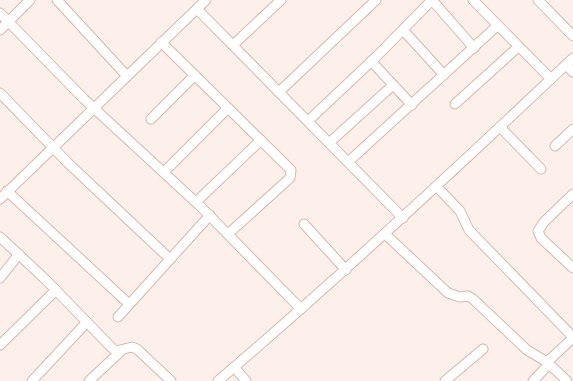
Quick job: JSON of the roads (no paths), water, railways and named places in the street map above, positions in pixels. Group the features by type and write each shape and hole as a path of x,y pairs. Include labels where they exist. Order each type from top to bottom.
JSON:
{"street":[{"path":"0,30 30,0"},
{"path":"57,0 126,76"},
{"path":"0,200 7,191 206,0"},
{"path":"233,45 281,0"},
{"path":"279,92 376,0"},
{"path":"308,121 403,30 432,0 474,48"},
{"path":"473,0 551,79"},
{"path":"538,0 573,36"},
{"path":"197,9 403,218"},
{"path":"0,13 93,108 210,215 301,309"},
{"path":"348,162 497,26"},
{"path":"403,30 444,75"},
{"path":"161,42 290,170 290,178 228,234"},
{"path":"455,104 518,47"},
{"path":"218,381 346,270 437,187 573,58"},
{"path":"371,61 412,105"},
{"path":"566,65 573,72"},
{"path":"151,119 195,76"},
{"path":"329,143 393,85"},
{"path":"0,94 170,259"},
{"path":"164,172 228,108"},
{"path":"500,127 541,169"},
{"path":"555,146 573,129"},
{"path":"196,202 261,140"},
{"path":"437,187 460,211 469,230 573,337 533,381"},
{"path":"7,191 129,304"},
{"path":"572,197 544,222 538,232 541,238 573,268"},
{"path":"118,316 210,215"},
{"path":"304,224 346,270"},
{"path":"385,234 448,293 460,297 468,296 473,299 527,350 548,363 567,381"},
{"path":"0,237 56,290 111,347 116,351 121,351"},
{"path":"0,278 19,254"},
{"path":"0,345 56,290"},
{"path":"32,381 87,322"},
{"path":"89,381 121,351 132,347 137,349 171,381"},
{"path":"445,381 482,349"},
{"path":"234,368 246,381"}]}
